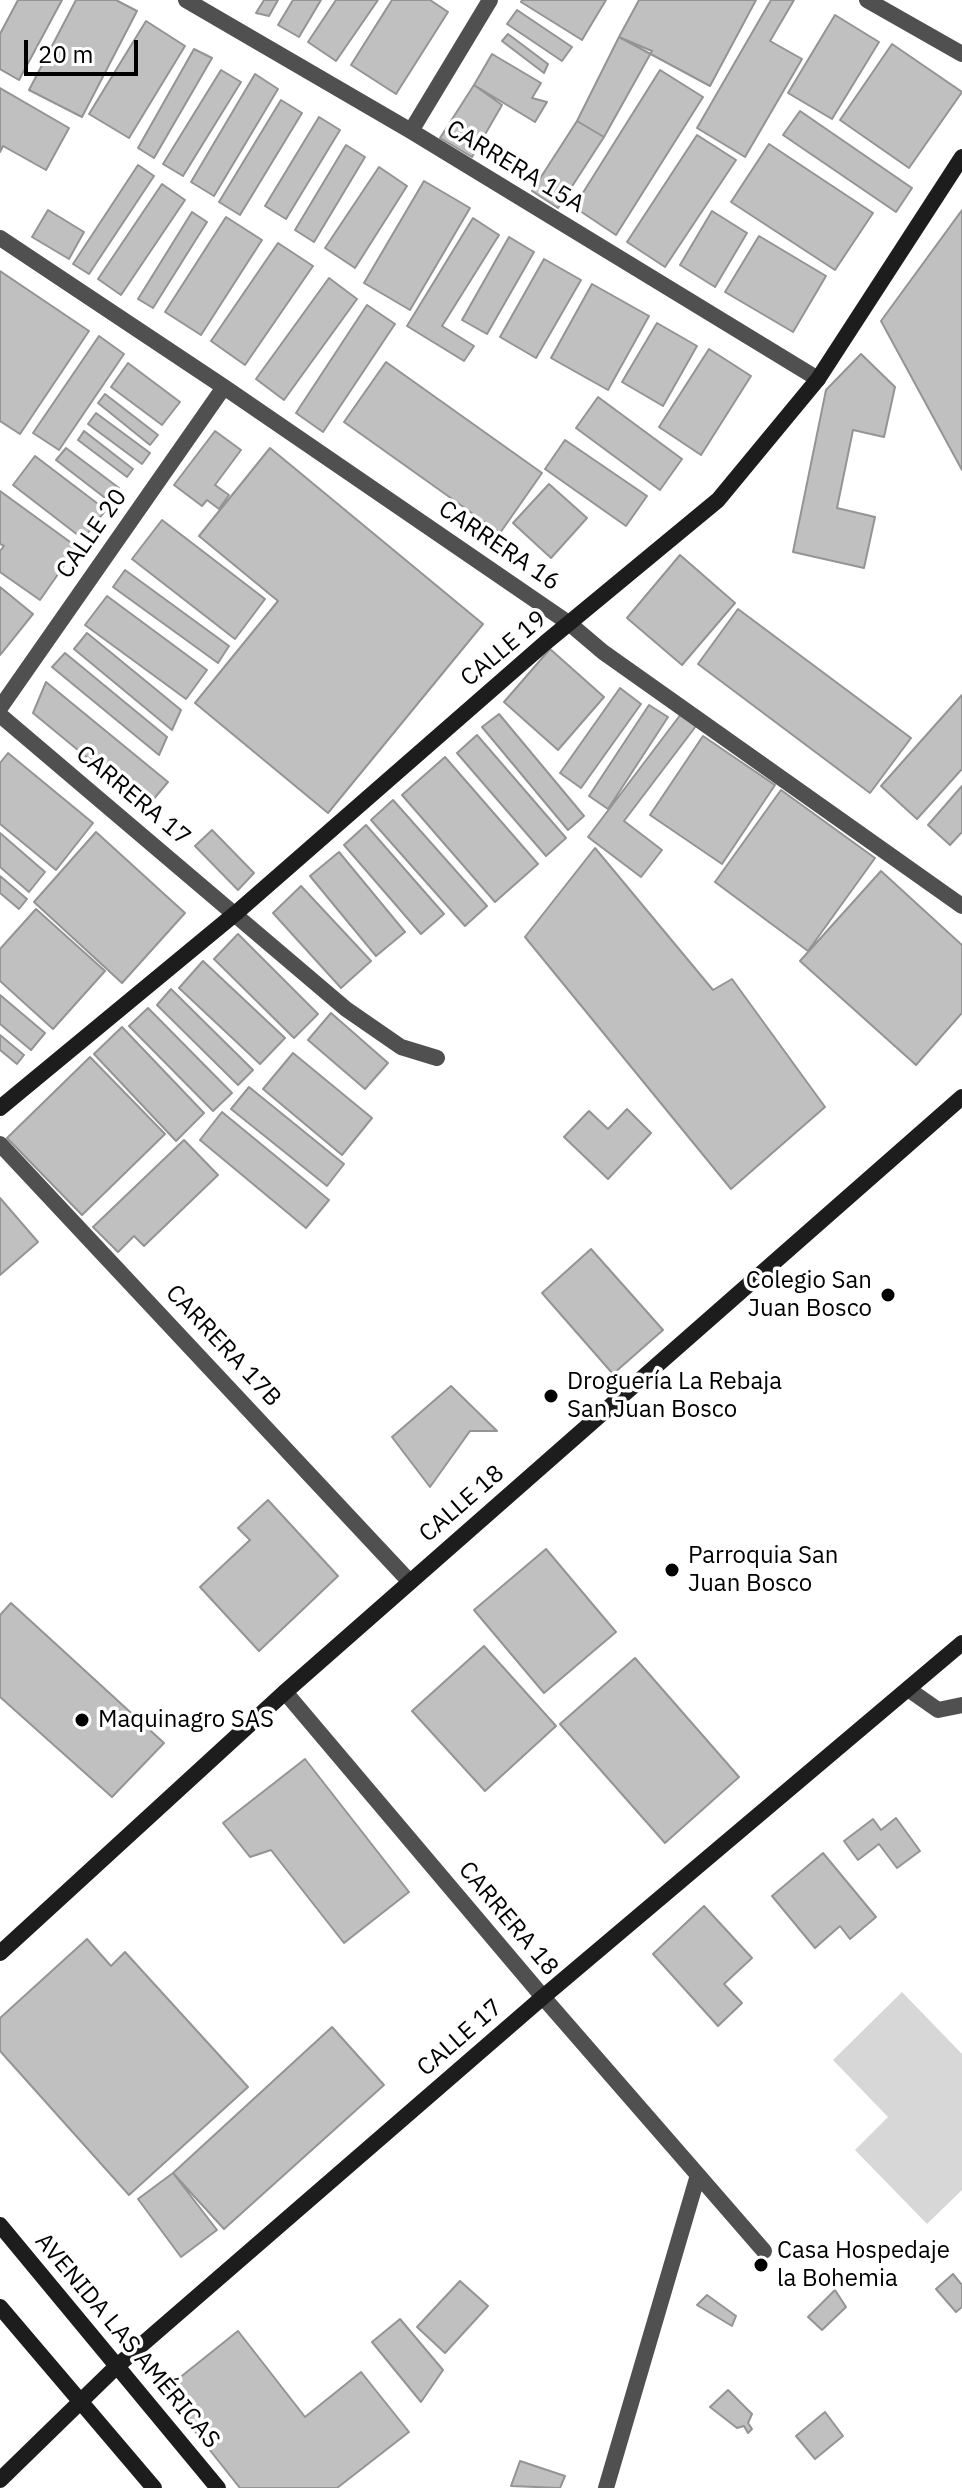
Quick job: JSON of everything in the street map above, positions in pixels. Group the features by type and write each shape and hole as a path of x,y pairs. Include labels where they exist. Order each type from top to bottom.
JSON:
{"street":[{"name":"CARRERA 15A","path":"186,0 411,131 818,379"},
{"path":"411,131 490,0"},
{"path":"867,0 962,54"},
{"name":"CALLE 19","path":"0,1108 236,913 545,643 718,500 818,379 962,157"},
{"name":"CARRERA 16","path":"0,238 570,624 603,652 962,906"},
{"name":"CALLE 20","path":"0,708 224,387"},
{"name":"CARRERA 17","path":"0,715 346,1009 401,1047 437,1058"},
{"name":"CALLE 18","path":"0,1953 285,1692 962,1097"},
{"name":"CARRERA 17B","path":"0,1144 410,1582"},
{"name":"CALLE 17","path":"0,2480 116,2367 543,1997 962,1643"},
{"path":"908,1689 938,1710 962,1705"},
{"name":"CARRERA 18","path":"285,1692 543,1997 764,2251"},
{"path":"606,2488 698,2175"},
{"name":"AVENIDA LAS AMÉRICAS","path":"0,2225 218,2488"},
{"path":"0,2307 154,2488"}],"shaded area":[{"path":"902,1992 962,2054 962,2190 927,2224 855,2150 888,2117 833,2060"}],"building":[{"path":"18,0 62,0 19,80 0,69 0,34"},
{"path":"76,0 116,0 137,11 82,117 29,90"},
{"path":"264,0 278,0 269,16 256,13"},
{"path":"293,0 321,0 299,37 278,25"},
{"path":"336,0 378,0 336,61 308,42"},
{"path":"392,0 430,0 448,12 396,94 351,65"},
{"path":"522,0 606,0 582,40"},
{"path":"639,0 756,0 710,86 619,37"},
{"path":"771,0 794,0 770,41 802,59 745,157 697,128"},
{"path":"517,10 572,47 562,61 507,24"},
{"path":"835,15 879,42 832,119 788,93"},
{"path":"146,21 185,46 129,138 89,114"},
{"path":"508,34 548,64 544,73 502,41"},
{"path":"619,37 652,51 604,137 577,121"},
{"path":"892,44 962,92 909,168 840,120"},
{"path":"194,49 212,58 154,158 138,148"},
{"path":"492,54 541,83 532,98 547,102 535,122 474,85"},
{"path":"221,70 241,82 183,176 163,164"},
{"path":"660,70 703,97 616,235 574,207"},
{"path":"255,74 278,89 214,196 191,182"},
{"path":"474,85 502,105 472,157 440,138"},
{"path":"0,88 69,128 46,170 3,146 0,152"},
{"path":"281,100 302,113 240,215 219,202"},
{"path":"800,111 912,188 896,212 783,135"},
{"path":"319,117 340,130 286,219 265,206"},
{"path":"577,121 604,137 558,208 532,191"},
{"path":"697,135 736,160 665,267 627,242"},
{"path":"769,144 873,213 835,270 731,202"},
{"path":"346,145 365,157 314,242 295,230"},
{"path":"138,165 154,176 89,274 73,264"},
{"path":"379,167 407,186 355,268 325,248"},
{"path":"424,181 470,208 410,310 364,283"},
{"path":"162,184 185,200 121,295 98,279"},
{"path":"48,210 84,232 69,259 32,237"},
{"path":"962,210 962,470 881,321"},
{"path":"712,211 747,233 715,287 680,265"},
{"path":"192,212 207,222 153,308 138,299"},
{"path":"226,217 262,240 201,335 165,312"},
{"path":"473,218 499,235 442,326 474,346 464,361 407,326"},
{"path":"759,236 826,276 793,332 725,292"},
{"path":"509,237 534,252 487,334 462,320"},
{"path":"278,243 313,266 245,365 211,341"},
{"path":"544,259 581,280 536,358 500,337"},
{"path":"0,271 89,331 20,434 0,421"},
{"path":"329,278 357,299 284,400 256,379"},
{"path":"592,284 649,316 608,390 551,358"},
{"path":"367,305 395,324 323,432 296,413"},
{"path":"657,323 697,346 663,406 622,382"},
{"path":"99,336 124,354 59,450 33,433"},
{"path":"709,349 751,376 701,455 659,427"},
{"path":"861,354 895,387 884,437 853,430 837,508 875,517 864,568 793,552 826,390"},
{"path":"386,362 542,473 500,533 344,422"},
{"path":"128,363 180,402 162,425 111,387"},
{"path":"105,394 158,435 150,445 98,403"},
{"path":"598,397 682,459 660,490 576,428"},
{"path":"96,413 150,453 142,464 88,424"},
{"path":"84,431 133,469 127,477 78,440"},
{"path":"215,431 241,450 215,485 229,495 219,509 207,500 202,506 174,485"},
{"path":"565,440 647,496 626,526 545,469"},
{"path":"66,448 119,488 109,501 56,460"},
{"path":"270,448 483,624 328,813 195,703 278,601 199,536"},
{"path":"35,456 106,510 83,539 13,485"},
{"path":"549,484 587,518 551,558 513,523"},
{"path":"0,491 77,547 40,600 0,572 0,551 4,546 0,544"},
{"path":"162,520 265,599 235,639 132,559"},
{"path":"680,555 735,603 682,665 627,618"},
{"path":"125,570 229,646 218,663 113,587"},
{"path":"0,587 33,614 0,655"},
{"path":"107,596 207,670 186,699 85,625"},
{"path":"738,609 911,738 870,793 698,664"},
{"path":"87,633 181,710 172,730 74,649"},
{"path":"550,649 604,697 558,750 504,702"},
{"path":"65,653 167,737 159,755 52,667"},
{"path":"46,682 168,782 147,807 33,713"},
{"path":"620,688 641,704 581,788 560,773"},
{"path":"962,695 962,769 917,819 881,786"},
{"path":"649,705 668,717 608,809 589,796"},
{"path":"499,714 584,816 568,830 482,727"},
{"path":"681,714 696,726 624,821 662,850 641,877 588,837"},
{"path":"477,735 566,838 546,856 457,753"},
{"path":"703,736 775,785 722,864 650,815"},
{"path":"8,753 93,823 56,870 0,824 0,763"},
{"path":"445,757 538,864 495,902 402,795"},
{"path":"962,786 962,832 950,845 928,825"},
{"path":"781,790 875,858 808,951 715,882"},
{"path":"393,800 487,906 465,926 371,820"},
{"path":"366,825 444,914 421,934 344,845"},
{"path":"212,830 254,873 238,890 195,846"},
{"path":"96,832 185,913 122,983 34,902"},
{"path":"0,833 45,872 29,892 0,867"},
{"path":"595,848 713,990 732,979 825,1107 731,1189 525,937"},
{"path":"339,852 405,932 376,956 310,876"},
{"path":"881,871 962,945 962,1013 916,1065 800,961"},
{"path":"0,876 27,899 19,909 0,893"},
{"path":"301,886 371,961 341,988 273,913"},
{"path":"36,909 105,971 53,1029 0,981 0,949"},
{"path":"238,934 318,1014 294,1038 214,959"},
{"path":"203,961 285,1038 260,1064 179,988"},
{"path":"171,989 253,1070 238,1085 157,1005"},
{"path":"0,995 45,1033 31,1050 0,1024"},
{"path":"148,1008 232,1093 213,1111 129,1026"},
{"path":"331,1013 388,1063 365,1089 308,1040"},
{"path":"122,1027 204,1113 176,1141 94,1054"},
{"path":"0,1035 24,1055 17,1064 0,1050"},
{"path":"293,1053 372,1118 342,1155 263,1089"},
{"path":"90,1057 165,1134 82,1215 7,1138"},
{"path":"249,1087 344,1164 327,1186 231,1109"},
{"path":"627,1109 651,1133 608,1179 564,1137 589,1111 608,1129"},
{"path":"222,1112 329,1200 306,1228 200,1140"},
{"path":"184,1140 218,1175 144,1246 134,1236 118,1252 93,1227"},
{"path":"0,1198 38,1242 0,1275"},
{"path":"591,1249 663,1330 613,1374 542,1293"},
{"path":"451,1386 497,1431 470,1431 430,1487 392,1437"},
{"path":"268,1500 338,1576 259,1651 200,1587 250,1540 238,1528"},
{"path":"546,1549 616,1632 544,1693 474,1610"},
{"name":"Maquinagro SAS","path":"11,1603 164,1743 112,1797 0,1697 0,1615"},
{"path":"484,1646 556,1726 485,1791 412,1711"},
{"path":"635,1658 739,1777 665,1843 560,1724"},
{"path":"305,1759 409,1892 344,1943 271,1850 250,1857 223,1823"},
{"path":"896,1818 920,1851 897,1868 879,1844 858,1860 844,1841 873,1819 881,1830"},
{"path":"823,1853 876,1917 850,1939 840,1926 815,1948 772,1896"},
{"path":"704,1906 752,1958 724,1984 742,2003 718,2026 653,1954"},
{"path":"87,1939 111,1966 125,1952 248,2087 129,2195 0,2051 0,2018"},
{"path":"332,2027 384,2085 224,2229 173,2173"},
{"path":"173,2173 217,2230 181,2257 138,2199"},
{"path":"953,2274 962,2285 962,2307 956,2312 936,2289"},
{"path":"460,2281 488,2306 445,2353 417,2327"},
{"path":"835,2290 846,2307 822,2330 808,2317"},
{"path":"707,2295 736,2316 732,2326 697,2305"},
{"path":"400,2319 443,2370 421,2402 372,2342"},
{"path":"238,2331 305,2417 361,2372 409,2432 337,2488 240,2488 163,2391"},
{"path":"728,2390 752,2414 748,2423 752,2429 748,2433 744,2426 737,2428 710,2407"},
{"path":"825,2412 843,2436 815,2459 796,2436"},
{"path":"520,2461 565,2476 560,2488 511,2486"}],"place":[{"name":"Colegio San Juan Bosco","path":"888,1295"},
{"name":"Droguería La Rebaja San Juan Bosco","path":"551,1396"},
{"name":"Parroquia San Juan Bosco","path":"672,1570"},
{"name":"Maquinagro SAS","path":"82,1720"},
{"name":"Casa Hospedaje la Bohemia","path":"761,2265"}]}
